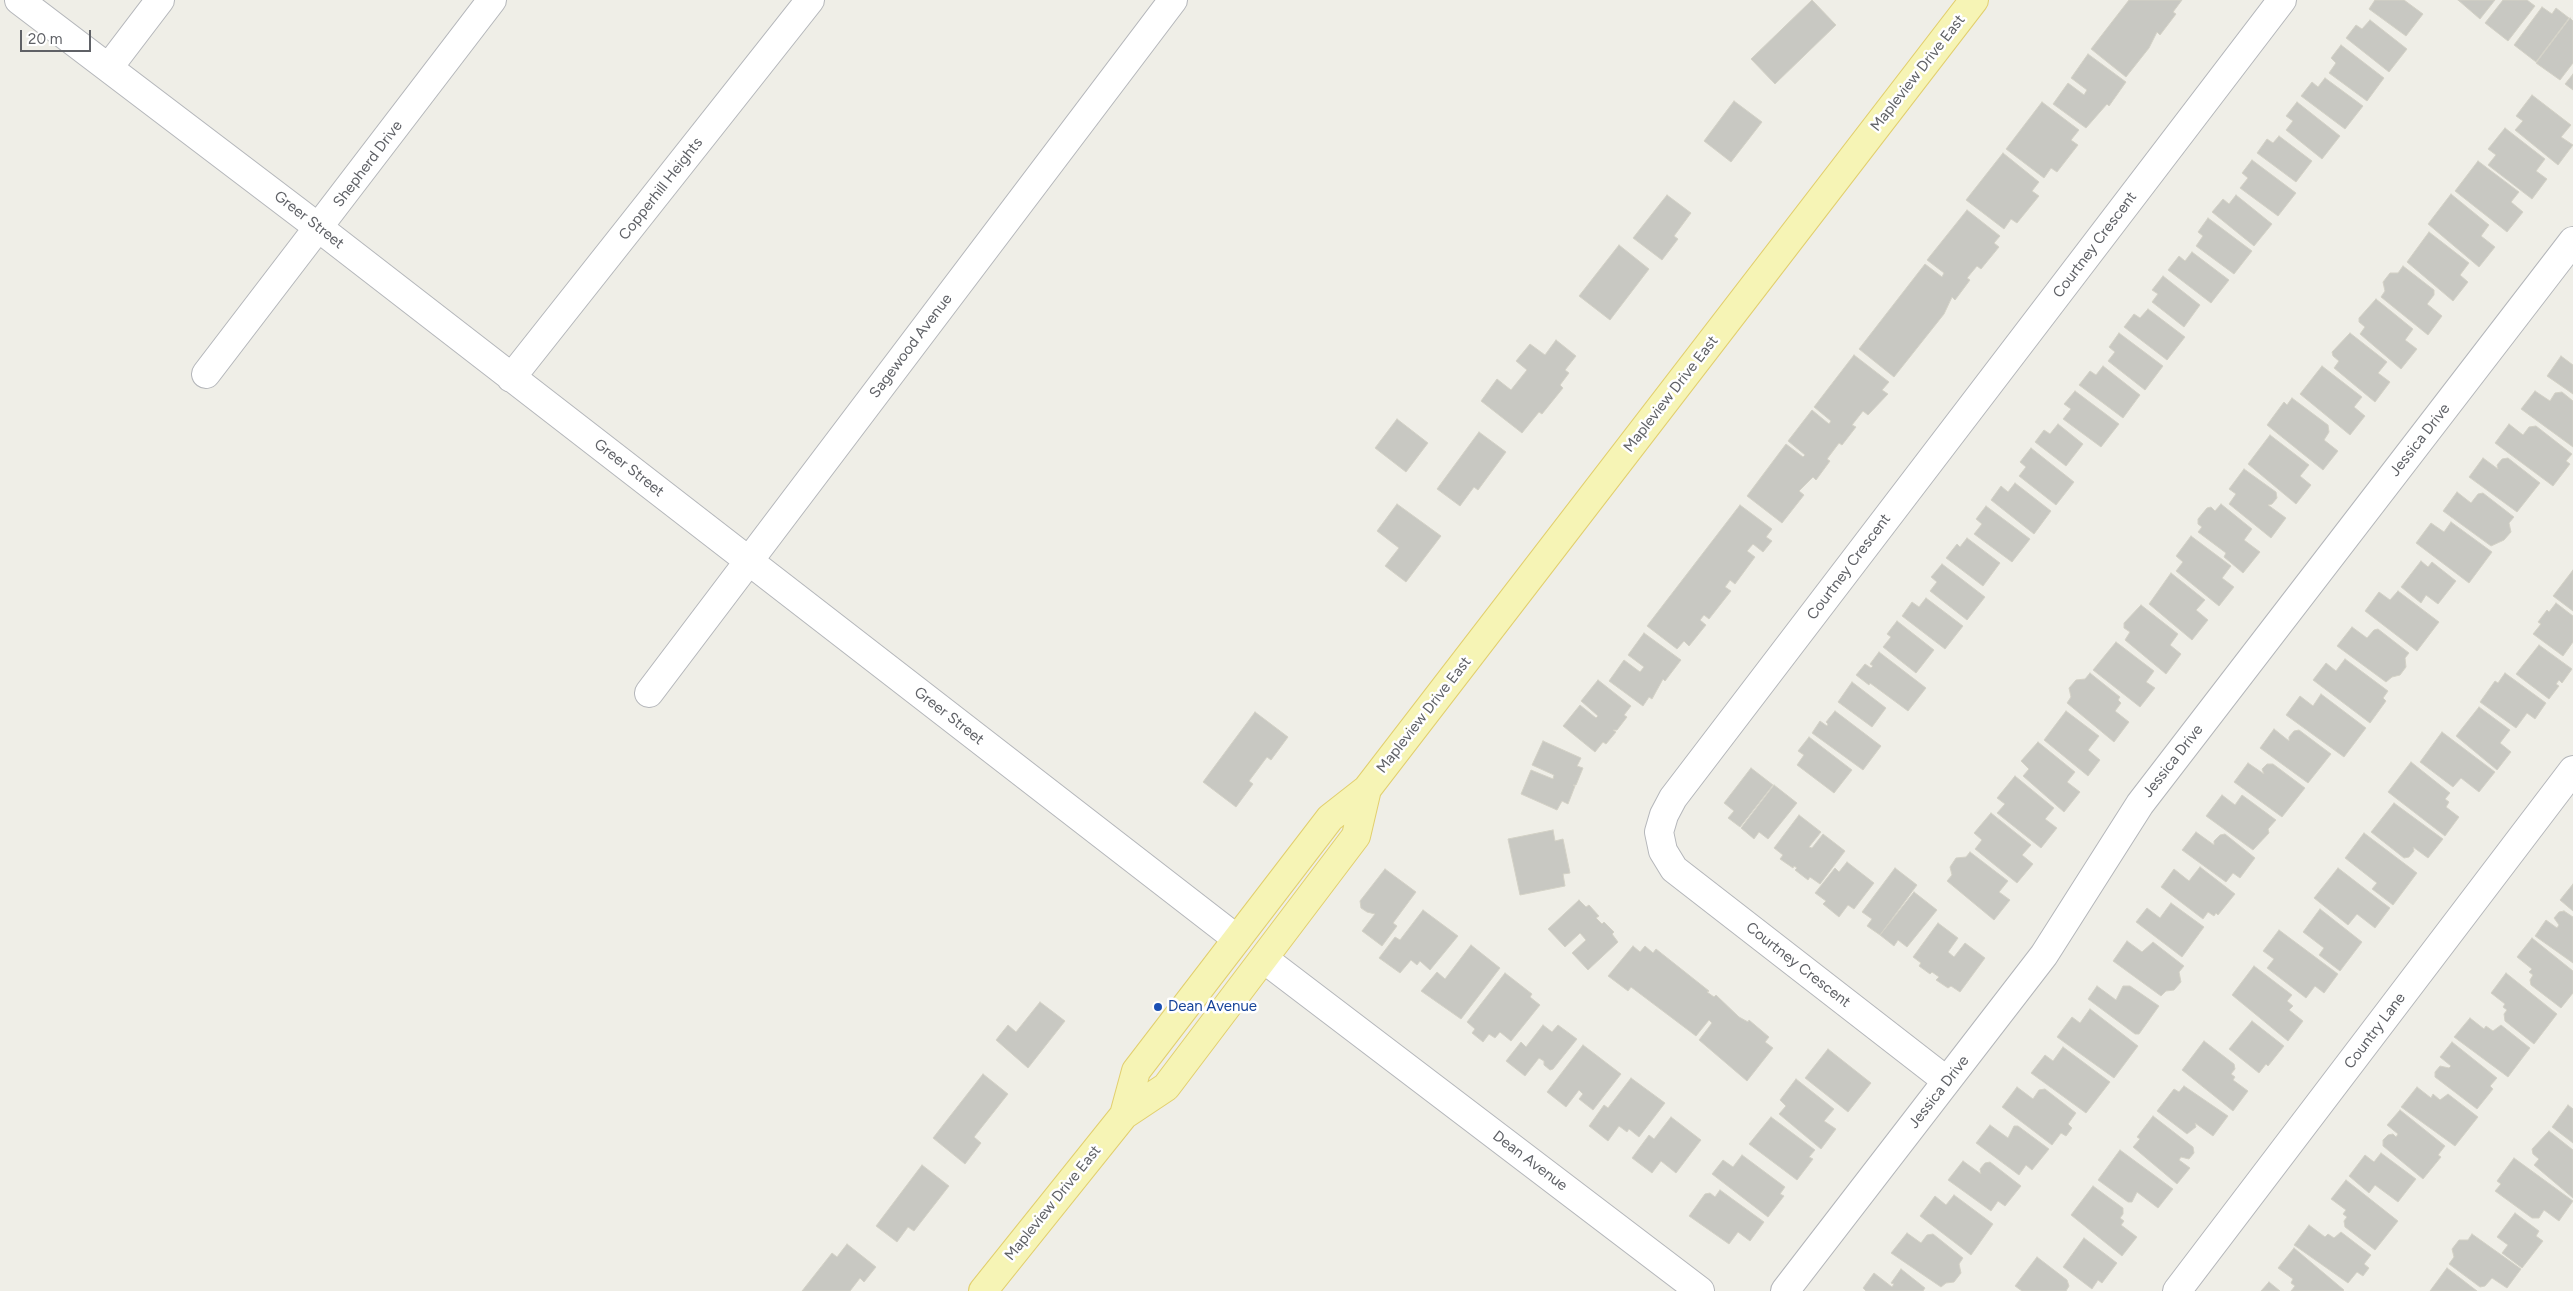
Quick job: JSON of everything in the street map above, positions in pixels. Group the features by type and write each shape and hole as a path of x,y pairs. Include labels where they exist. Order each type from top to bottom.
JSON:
{"main road":[{"name":"Mapleview Drive East","path":"1124,1115 1136,1071 1330,818 1367,789 1974,0"},
{"name":"Mapleview Drive East","path":"983,1291 1124,1115 1166,1088 1356,836 1367,789"}],"street":[{"name":"Greer Street","path":"19,0 319,228 1237,939"},
{"path":"109,67 160,0"},
{"name":"Shepherd Drive","path":"206,374 492,0"},
{"name":"Copperhill Heights","path":"511,378 810,0"},
{"name":"Sagewood Avenue","path":"649,693 1173,0"},
{"name":"Courtney Crescent","path":"1947,1081 1674,869 1663,852 1659,832 1664,815 1673,798 1691,774 2282,0"},
{"name":"Jessica Drive","path":"1786,1291 2044,955 2140,804 2573,241"},
{"name":"Country Lane","path":"2177,1291 2573,770"},
{"name":"Dean Avenue","path":"1264,959 1700,1291"}],"building":[{"path":"1812,0 1836,25 1775,84 1751,59"},
{"path":"2129,0 2182,0 2173,12 2176,14 2160,35 2157,32 2149,48 2126,77 2091,49"},
{"path":"2375,0 2404,0 2423,14 2406,36 2369,9"},
{"path":"2458,0 2495,0 2480,19"},
{"path":"2503,0 2527,0 2535,6 2508,41 2485,23"},
{"path":"2542,7 2552,14 2556,8 2569,18 2536,62 2514,45"},
{"path":"2570,18 2573,21 2573,63 2560,80 2536,63"},
{"path":"2370,20 2407,49 2389,72 2346,38 2356,25 2362,29"},
{"path":"2341,45 2384,78 2367,101 2329,73 2336,63 2331,58"},
{"path":"2088,54 2126,82 2109,106 2107,104 2086,128 2053,104 2068,83 2084,95 2087,90 2071,78"},
{"path":"2573,74 2573,90 2565,84"},
{"path":"2325,78 2363,106 2345,129 2301,96 2312,82 2318,87"},
{"path":"2532,95 2571,125 2561,137 2573,145 2558,165 2515,130 2523,121 2516,116"},
{"path":"1734,101 1762,122 1731,162 1704,141"},
{"path":"2042,102 2079,130 2071,140 2078,145 2057,172 2051,168 2044,178 2006,149"},
{"path":"2297,102 2340,136 2322,159 2286,130 2293,121 2286,116"},
{"path":"2505,128 2545,159 2536,171 2547,179 2532,199 2488,165 2496,155 2488,149"},
{"path":"2279,136 2312,161 2296,182 2257,153 2267,139 2273,143"},
{"path":"2003,153 2039,182 2032,191 2039,196 2017,223 2011,219 2004,229 1966,200"},
{"path":"2252,160 2296,193 2278,216 2240,188 2248,178 2242,173"},
{"path":"2478,161 2519,192 2511,202 2523,212 2507,232 2455,191"},
{"path":"2451,194 2489,225 2481,236 2495,247 2479,267 2428,224"},
{"path":"1667,195 1691,213 1674,236 1678,239 1662,260 1633,238"},
{"path":"2236,195 2272,224 2254,246 2212,212 2223,199 2229,204"},
{"path":"1967,210 2000,236 1994,243 1999,247 1981,269 1977,266 1967,278 1970,280 1955,300 1952,297 1944,314 1894,377 1859,349 1925,264 1942,277 1944,273 1927,260"},
{"path":"2208,218 2252,251 2234,274 2196,246 2203,236 2198,232"},
{"path":"2429,232 2469,263 2460,275 2468,282 2453,301 2407,262"},
{"path":"1619,245 1649,269 1610,320 1579,296"},
{"path":"2192,252 2229,280 2211,303 2168,270 2179,256 2185,261"},
{"path":"2403,266 2434,290 2434,295 2427,304 2442,316 2428,335 2381,297 2385,291 2383,282 2390,273 2398,273"},
{"path":"2163,276 2200,305 2184,327 2152,302 2158,294 2152,290"},
{"path":"2376,299 2413,329 2405,340 2417,349 2401,369 2360,334 2365,327 2359,322 2359,318"},
{"path":"2148,309 2185,337 2167,360 2124,327 2134,314 2140,318"},
{"path":"2119,333 2163,366 2145,390 2108,361 2115,352 2109,347"},
{"path":"2350,333 2387,362 2378,373 2390,382 2375,402 2334,368 2339,361 2333,356 2332,352"},
{"path":"1556,340 1576,356 1565,370 1569,373 1560,385 1563,388 1542,414 1539,412 1522,433 1481,401 1497,379 1511,390 1527,370 1516,361 1530,344 1545,355"},
{"path":"1854,355 1889,382 1882,390 1888,394 1868,415 1863,411 1852,425 1856,427 1842,445 1839,443 1827,459 1830,461 1816,480 1813,477 1799,491 1804,495 1782,523 1747,496 1786,444 1803,457 1805,455 1788,441 1812,410 1829,424 1831,421 1814,407"},
{"path":"2561,356 2573,365 2573,394 2547,376"},
{"path":"2103,366 2140,395 2123,418 2079,385 2090,371 2096,375"},
{"path":"2322,366 2362,397 2354,407 2365,416 2350,435 2300,394"},
{"path":"2075,391 2119,424 2101,447 2063,419 2071,409 2064,404"},
{"path":"2535,391 2550,401 2555,393 2562,392 2573,401 2573,447 2521,409"},
{"path":"2292,398 2328,425 2329,432 2324,440 2338,451 2323,470 2267,425 2284,402 2287,405"},
{"path":"1397,419 1428,443 1406,472 1375,448"},
{"path":"2058,424 2083,444 2066,466 2035,442 2044,430 2050,434"},
{"path":"2509,424 2523,435 2529,427 2536,426 2572,454 2566,461 2570,464 2553,486 2495,443"},
{"path":"1479,432 1506,452 1478,490 1474,487 1460,506 1437,489"},
{"path":"2270,435 2309,465 2300,476 2311,485 2296,504 2248,464"},
{"path":"2031,448 2074,482 2056,505 2019,476 2026,467 2020,462"},
{"path":"2483,458 2498,469 2497,465 2502,459 2508,458 2540,483 2517,512 2469,477"},
{"path":"2244,469 2276,492 2277,498 2272,504 2268,505 2286,518 2271,538 2229,504 2236,494 2229,489"},
{"path":"2015,483 2051,511 2034,534 1991,500 2001,486 2008,492"},
{"path":"2457,492 2471,503 2478,494 2483,493 2514,517 2509,523 2511,532 2504,540 2491,546 2443,511"},
{"path":"1397,504 1441,536 1406,582 1385,566 1399,548 1377,531"},
{"path":"2221,504 2252,529 2244,540 2260,552 2243,573 2224,557 2226,553 2198,532 2202,527 2198,524 2198,519 2207,508 2211,507 2215,511"},
{"path":"1740,505 1772,529 1766,537 1772,541 1763,552 1753,544 1747,551 1755,557 1735,584 1730,580 1725,587 1731,591 1709,619 1704,615 1700,620 1706,625 1689,646 1684,641 1677,649 1647,626"},
{"path":"1986,506 2030,539 2012,562 1974,534 1982,524 1976,519"},
{"path":"2451,522 2492,552 2469,583 2416,543 2431,523 2444,532"},
{"path":"2191,536 2231,566 2222,578 2234,587 2219,606 2176,571 2183,562 2176,556"},
{"path":"1967,538 2000,563 1983,586 1946,558 1957,544 1960,547"},
{"path":"2421,561 2428,567 2432,562 2456,581 2438,604 2426,595 2421,603 2401,587"},
{"path":"1942,564 1985,597 1967,620 1930,591 1937,582 1931,577"},
{"path":"2573,570 2573,611 2553,596"},
{"path":"2171,573 2205,600 2196,610 2208,620 2192,640 2149,604"},
{"path":"2398,591 2439,622 2417,651 2365,611 2379,592 2390,600"},
{"path":"1926,598 1963,626 1945,649 1902,616 1912,602 1919,607"},
{"path":"2556,603 2573,616 2573,642 2563,656 2533,634 2541,624 2538,622 2547,610 2549,612"},
{"path":"2141,605 2178,634 2170,645 2181,654 2166,674 2125,640 2130,632 2124,628 2124,623"},
{"path":"1897,621 1934,650 1916,673 1883,647 1891,637 1887,634"},
{"path":"2352,627 2367,638 2374,630 2378,629 2409,653 2405,658 2406,667 2400,675 2392,677 2386,682 2337,646"},
{"path":"1644,633 1681,660 1665,681 1663,679 1652,699 1649,697 1643,706 1609,681 1624,660 1640,672 1644,667 1628,655"},
{"path":"2116,642 2154,671 2146,682 2155,688 2140,707 2093,670"},
{"path":"2539,645 2572,669 2562,683 2559,680 2556,684 2559,686 2549,699 2516,674"},
{"path":"1879,652 1926,688 1908,711 1856,675 1865,664 1871,668 1873,666 1870,664"},
{"path":"2345,659 2388,691 2383,698 2386,701 2370,723 2313,680 2326,663 2336,671"},
{"path":"2090,673 2120,697 2118,700 2121,703 2115,711 2129,722 2114,742 2067,703 2071,697 2069,688 2076,680 2085,679"},
{"path":"2505,673 2546,703 2535,719 2527,713 2516,728 2480,702 2495,681 2498,683"},
{"path":"1598,680 1631,706 1624,715 1627,717 1617,730 1613,730 1616,732 1606,744 1603,742 1595,752 1563,726 1580,705 1596,718 1598,716 1581,701"},
{"path":"1852,682 1886,708 1872,727 1838,702"},
{"path":"2321,694 2366,728 2344,757 2286,715 2300,696 2313,706"},
{"path":"2479,707 2510,730 2500,743 2511,752 2497,770 2456,736"},
{"path":"1835,711 1881,746 1863,770 1812,733 1820,721 1827,726 1826,722"},
{"path":"2066,711 2099,736 2088,750 2100,760 2088,776 2044,740"},
{"path":"1255,712 1288,737 1271,760 1267,757 1249,781 1253,784 1236,807 1203,782"},
{"path":"2274,729 2289,741 2289,737 2294,731 2299,730 2331,754 2308,783 2260,748"},
{"path":"2442,732 2495,772 2479,792 2461,778 2453,787 2420,762"},
{"path":"1809,737 1852,770 1834,793 1797,765 1804,755 1798,751"},
{"path":"1543,741 1581,758 1577,766 1583,768 1576,785 1573,785 1575,786 1568,804 1562,801 1557,810 1521,794 1531,770 1553,779 1554,775 1532,765"},
{"path":"2038,742 2075,772 2067,782 2080,792 2064,812 2023,776 2029,769 2021,761"},
{"path":"2411,762 2450,793 2445,799 2449,802 2446,807 2459,817 2445,836 2388,792"},
{"path":"2248,763 2264,774 2262,769 2267,764 2273,764 2305,788 2282,817 2234,782"},
{"path":"1751,768 1773,785 1740,827 1728,818 1734,811 1724,803"},
{"path":"2015,776 2054,808 2045,819 2057,828 2041,848 1997,813 2005,804 1997,798"},
{"path":"1774,785 1797,803 1768,839 1759,832 1754,839 1741,828"},
{"path":"2222,795 2235,805 2242,795 2276,820 2268,829 2269,833 2253,850 2206,816"},
{"path":"2394,803 2443,839 2428,858 2413,847 2414,851 2409,857 2404,858 2371,832"},
{"path":"1991,813 2031,845 2022,855 2033,864 2017,883 1975,849 1982,840 1974,833"},
{"path":"1799,815 1821,832 1809,847 1812,848 1823,834 1845,851 1820,884 1810,877 1808,880 1795,870 1797,868 1794,866 1793,868 1780,859 1783,855 1774,848"},
{"path":"1553,830 1555,841 1563,839 1570,873 1563,874 1565,886 1520,895 1508,839"},
{"path":"2196,832 2214,845 2214,841 2220,835 2225,834 2255,858 2240,878 2233,873 2226,882 2182,850"},
{"path":"2364,833 2417,873 2393,905 2372,889 2377,883 2345,858"},
{"path":"1970,852 2008,881 1999,892 2010,900 1994,920 1947,881 1952,875 1950,867 1956,858 1966,857"},
{"path":"1847,862 1874,883 1854,909 1848,905 1839,917 1823,904 1826,901 1815,893 1835,868 1839,872"},
{"path":"2200,867 2235,894 2218,915 2216,913 2214,916 2208,912 2203,919 2161,887 2174,869 2189,881"},
{"path":"1895,868 1917,885 1880,935 1867,926 1872,919 1862,912"},
{"path":"2338,868 2390,908 2375,928 2357,914 2348,925 2314,898"},
{"path":"1385,869 1416,892 1393,923 1397,926 1382,946 1362,931 1375,914 1361,908 1360,901"},
{"path":"2573,884 2573,911 2560,900"},
{"path":"1914,892 1937,910 1907,947 1898,940 1894,946 1880,935"},
{"path":"1579,900 1586,907 1589,905 1599,916 1596,918 1602,924 1604,922 1614,932 1612,934 1618,942 1588,970 1572,953 1586,940 1580,933 1565,947 1548,929"},
{"path":"2171,903 2204,927 2182,957 2136,922 2147,908 2160,918"},
{"path":"2320,909 2362,942 2340,971 2319,955 2324,948 2303,932"},
{"path":"1423,910 1458,936 1430,970 1420,961 1417,965 1411,960 1400,973 1379,958 1395,937 1400,940"},
{"path":"2564,911 2573,917 2573,963 2535,936 2546,920 2557,928 2559,925 2554,918 2559,912"},
{"path":"1938,923 1958,938 1948,952 1954,957 1965,943 1985,958 1960,992 1951,986 1948,988 1936,980 1939,977 1932,972 1930,974 1919,966 1921,963 1913,957"},
{"path":"2279,930 2338,974 2324,993 2315,986 2306,998 2267,968 2274,959 2263,951"},
{"path":"2532,938 2573,971 2573,993 2561,1008 2531,985 2530,980 2533,975 2529,972 2532,969 2517,957"},
{"path":"2127,941 2142,952 2153,942 2184,966 2179,972 2181,982 2174,990 2166,991 2161,996 2113,961"},
{"path":"1471,945 1500,968 1461,1019 1421,991 1437,972 1445,979"},
{"path":"1633,946 1640,952 1645,946 1653,953 1656,949 1709,991 1707,992 1714,997 1716,995 1739,1017 1748,1022 1749,1020 1769,1037 1765,1042 1773,1048 1747,1081 1699,1040 1712,1023 1709,1020 1696,1036 1631,987 1628,991 1608,976"},
{"path":"2254,966 2292,995 2287,1001 2293,1006 2289,1010 2303,1021 2288,1041 2232,995"},
{"path":"1505,973 1532,994 1530,997 1540,1005 1511,1041 1500,1032 1495,1038 1489,1034 1483,1042 1472,1033 1475,1029 1467,1022"},
{"path":"2506,973 2557,1014 2534,1044 2505,1021 2504,1014 2507,1010 2503,1007 2505,1004 2491,993"},
{"path":"2097,986 2116,1000 2123,986 2130,986 2159,1006 2139,1034 2135,1034 2088,999"},
{"path":"1040,1002 1065,1021 1028,1068 996,1040 1008,1025 1016,1032"},
{"path":"2090,1009 2138,1046 2114,1078 2057,1037 2072,1017 2080,1023"},
{"path":"2470,1018 2484,1029 2486,1026 2493,1031 2501,1025 2530,1048 2508,1077 2454,1037"},
{"path":"2252,1021 2284,1046 2268,1066 2266,1064 2259,1073 2229,1049"},
{"path":"1543,1025 1552,1032 1558,1025 1577,1039 1553,1069 1550,1070 1544,1065 1544,1061 1539,1058 1525,1076 1506,1061 1521,1042 1526,1047"},
{"path":"2204,1041 2234,1064 2235,1069 2231,1074 2235,1077 2233,1080 2248,1091 2233,1111 2182,1070"},
{"path":"2452,1042 2497,1078 2490,1086 2493,1089 2477,1109 2435,1077 2435,1072 2440,1066 2449,1068 2451,1066 2440,1057"},
{"path":"1583,1045 1621,1074 1593,1110 1579,1099 1583,1094 1579,1090 1566,1107 1547,1092"},
{"path":"2063,1047 2110,1082 2086,1113 2031,1073 2045,1055 2053,1061"},
{"path":"1828,1049 1871,1083 1848,1112 1805,1078"},
{"path":"983,1074 1008,1094 974,1137 981,1143 965,1164 933,1138"},
{"path":"1631,1078 1665,1103 1639,1137 1629,1129 1627,1132 1619,1126 1608,1141 1589,1126 1604,1105 1608,1108"},
{"path":"1796,1079 1834,1109 1824,1121 1836,1129 1821,1149 1779,1114 1786,1106 1780,1100"},
{"path":"2184,1086 2228,1116 2213,1136 2195,1123 2196,1127 2187,1134 2157,1111 2174,1089 2179,1092"},
{"path":"2017,1087 2033,1099 2039,1090 2045,1089 2076,1113 2068,1124 2072,1128 2066,1136 2061,1133 2052,1145 2002,1107"},
{"path":"2417,1087 2431,1098 2433,1094 2440,1100 2448,1094 2478,1117 2455,1146 2401,1107"},
{"path":"2568,1105 2573,1109 2573,1143 2552,1127"},
{"path":"2400,1110 2445,1146 2438,1155 2441,1157 2423,1179 2383,1146 2383,1140 2388,1135 2393,1134 2396,1137 2398,1134 2387,1125"},
{"path":"2153,1116 2193,1147 2194,1153 2189,1159 2181,1157 2179,1160 2190,1168 2177,1184 2133,1147 2140,1139 2137,1137"},
{"path":"1671,1117 1701,1140 1676,1173 1661,1161 1652,1173 1632,1158 1649,1135 1654,1139"},
{"path":"1771,1117 1815,1150 1809,1157 1813,1159 1797,1180 1749,1144"},
{"path":"1990,1125 2008,1138 2014,1126 2018,1126 2049,1149 2032,1170 2026,1165 2019,1175 1976,1143"},
{"path":"2549,1131 2573,1150 2573,1198 2534,1165 2539,1159 2533,1154 2532,1149"},
{"path":"2120,1150 2173,1189 2158,1208 2137,1192 2132,1202 2128,1202 2098,1180"},
{"path":"2381,1153 2416,1179 2398,1202 2375,1185 2369,1193 2349,1176 2365,1155 2374,1162"},
{"path":"1742,1155 1785,1187 1780,1194 1784,1196 1768,1217 1712,1174 1723,1160 1733,1167"},
{"path":"2514,1158 2573,1201 2559,1221 2544,1210 2539,1218 2532,1218 2495,1191 2501,1184 2497,1181"},
{"path":"1963,1161 1981,1174 1980,1169 1985,1163 1990,1162 2021,1186 2005,1206 1998,1201 1991,1211 1948,1180"},
{"path":"922,1165 949,1186 914,1231 908,1227 897,1242 876,1226"},
{"path":"2346,1180 2398,1221 2375,1250 2345,1227 2344,1221 2347,1217 2343,1214 2346,1210 2331,1199"},
{"path":"2093,1186 2123,1208 2123,1214 2120,1218 2124,1221 2121,1225 2137,1237 2122,1256 2071,1215"},
{"path":"1720,1190 1764,1222 1750,1241 1738,1232 1729,1244 1689,1216 1705,1194 1710,1193 1715,1197"},
{"path":"1954,1195 1993,1224 1971,1255 1920,1216 1935,1196 1946,1205"},
{"path":"2515,1213 2539,1231 2536,1236 2543,1241 2522,1268 2502,1253 2508,1245 2497,1237"},
{"path":"2309,1225 2325,1237 2328,1234 2334,1238 2341,1232 2371,1255 2364,1264 2369,1268 2363,1276 2357,1272 2348,1283 2294,1245"},
{"path":"1907,1233 1921,1243 1927,1235 1933,1234 1963,1258 1959,1264 1961,1273 1954,1282 1946,1283 1941,1287 1891,1253"},
{"path":"2472,1234 2521,1269 2507,1288 2492,1278 2485,1286 2480,1287 2449,1264 2454,1257 2452,1249 2459,1240 2468,1240"},
{"path":"2084,1238 2117,1263 2102,1283 2098,1280 2092,1289 2063,1267"},
{"path":"847,1244 876,1267 864,1282 860,1278 850,1291 802,1291 832,1253 837,1257"},
{"path":"2294,1248 2344,1290 2291,1291 2295,1286 2291,1283 2293,1279 2278,1268"},
{"path":"2037,1257 2067,1280 2069,1286 2066,1291 2022,1291 2015,1286"},
{"path":"2447,1268 2477,1291 2430,1291"},
{"path":"1901,1269 1925,1288 1923,1291 1866,1291 1863,1288 1874,1273 1892,1287 1894,1284 1891,1283"},
{"path":"2269,1282 2280,1291 2261,1291"}],"place":[{"name":"Dean Avenue","path":"1158,1007"}]}
